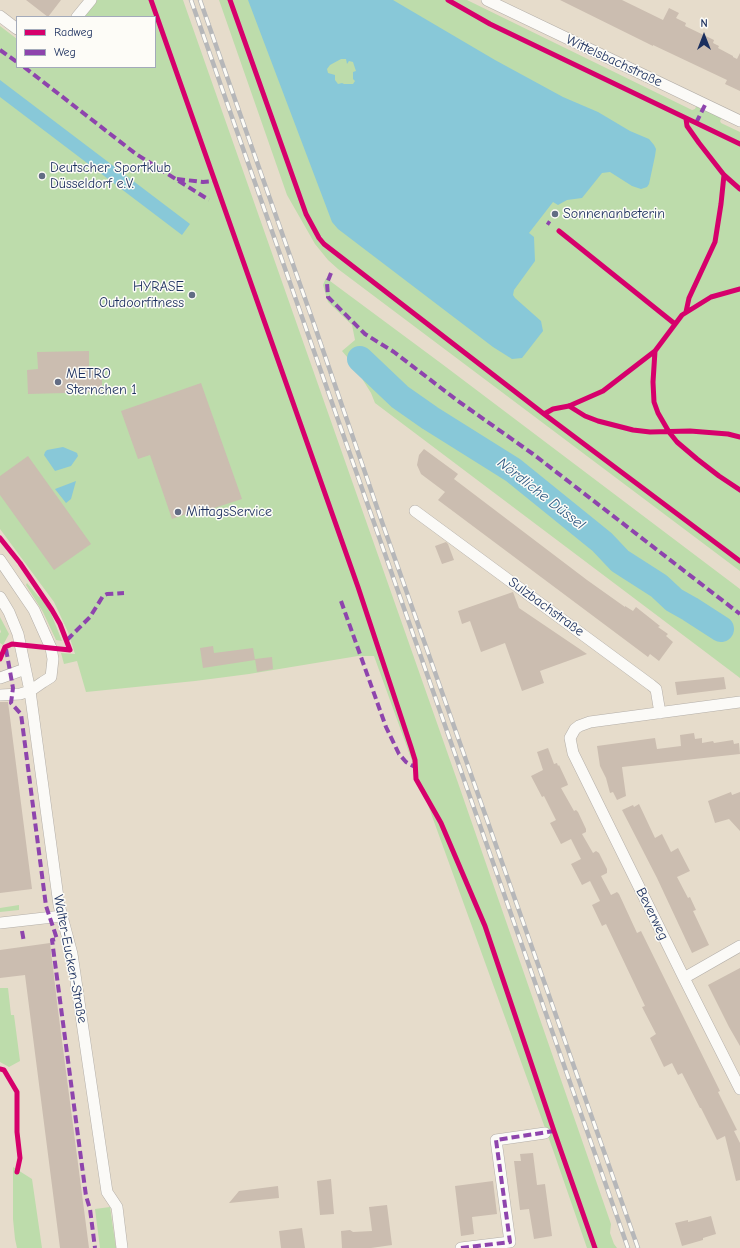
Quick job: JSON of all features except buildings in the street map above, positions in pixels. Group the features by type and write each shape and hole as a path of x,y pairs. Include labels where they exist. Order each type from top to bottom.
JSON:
{"street":[{"path":"78,16 92,0"},
{"name":"Wittelsbachstraße","path":"487,0 740,121"},
{"path":"0,16 16,28"},
{"name":"Sulzbachstraße","path":"415,512 652,685 656,689 660,713"},
{"path":"0,560 34,610 51,648 53,659 51,676 30,691 12,695 0,695"},
{"name":"Walter-Eucken-Straße","path":"0,597 9,612 18,634 30,691 59,905 72,954 107,1192 117,1207 122,1248"},
{"path":"0,678 26,670"},
{"path":"660,713 740,702"},
{"name":"Beverweg","path":"660,713 583,724 574,729 570,738 573,753 740,1089"},
{"path":"0,923 62,916"},
{"path":"684,978 740,946"},
{"path":"461,1248 510,1242 496,1140 545,1132"}],"green space":[{"path":"97,0 183,0 457,780 611,1224 610,1233 617,1248 587,1248 374,656 358,656 249,674 195,681 86,692 77,661 64,664 61,653 75,654 68,632 54,602 0,529 0,26 16,38 16,68 156,68 156,16 85,16"},
{"path":"219,0 467,0 692,110 695,109 697,105 722,117 720,121 721,123 740,132 740,571 328,260 315,244 287,195"},
{"path":"326,278 740,589 740,678 375,403 371,393 353,364 342,351 355,340 352,325 328,302 323,285"},
{"path":"27,583 42,599 50,611 62,641 56,640 43,612 26,585"},
{"path":"0,617 9,634 3,645 0,643"},
{"path":"19,905 19,910 0,912 0,908"},
{"path":"0,988 8,988 11,1015 14,1015 20,1061 9,1067 0,1062"},
{"path":"13,1167 32,1179 42,1248 17,1248 13,1219"},
{"path":"110,1207 116,1248 100,1248 95,1209"}],"water":[{"path":"248,0 393,0 495,60 563,97 598,112 630,131 649,139 656,149 649,184 647,187 641,189 632,186 610,172 602,173 582,198 567,200 558,205 553,202 529,233 534,237 535,261 514,290 513,295 541,321 543,331 522,358 512,359 493,347 338,229 332,222","holes":["341,59 346,59 347,64 349,61 353,62 356,71 353,72 353,79 355,81 353,84 338,84 335,80 335,75 328,73 327,69 330,65"]},
{"path":"0,80 190,224 182,235 0,97"},
{"path":"63,447 77,453 78,456 71,466 55,471 44,455 45,452 47,450"},
{"path":"76,481 71,499 66,503 55,489"}],"waterway":[{"name":"Nördliche Düssel","path":"360,359 400,397 430,418 513,470 602,542 620,561 659,586 674,600 721,629"}],"railway":[{"path":"191,0 628,1248"},
{"path":"200,0 638,1248"}],"marked path":[{"path":"0,50 16,61"},
{"path":"25,68 136,154 209,200"},
{"path":"696,123 705,105"},
{"path":"177,179 203,182 214,181"},
{"path":"331,273 327,283 328,297 365,334 394,352 458,401 533,454 740,614"},
{"path":"67,640 90,617 103,596 107,594 124,593"},
{"path":"341,601 386,727 399,754 406,762 415,767"},
{"path":"6,649 13,688 11,703 21,714 46,906 57,939 52,940 86,1196 90,1209 95,1248"},
{"path":"22,931 24,942"},
{"path":"461,1248 510,1242 496,1140 554,1131"}],"cycle path":[{"path":"151,0 358,587 415,760 416,779 441,823 485,926 595,1248"},
{"path":"230,0 306,214 319,238 324,244 544,414 553,409 569,406 603,391 655,351"},
{"path":"448,0 490,24 740,144"},
{"path":"686,119 687,126 699,143 724,175 740,189"},
{"path":"686,312 689,298 715,242 724,175"},
{"path":"559,231 675,324"},
{"path":"740,289 711,297 682,315 655,351 653,382 654,402 658,413 669,432 677,442 719,476 740,490"},
{"path":"569,406 585,416 598,421 633,430 650,432 690,431 728,434 740,437"},
{"path":"544,414 740,561"},
{"path":"0,538 20,563 52,610 60,624 70,650 12,644 5,647 0,659"},
{"path":"0,1069 4,1070 17,1092 17,1132 20,1158 17,1172"}],"place":[{"name":"Deutscher Sportklub Düsseldorf e.V.","path":"42,176"},
{"name":"Sonnenanbeterin","path":"555,214"},
{"name":"HYRASE Outdoorfitness","path":"192,295"},
{"name":"METRO Sternchen 1","path":"58,382"},
{"name":"MittagsService","path":"178,512"}]}
